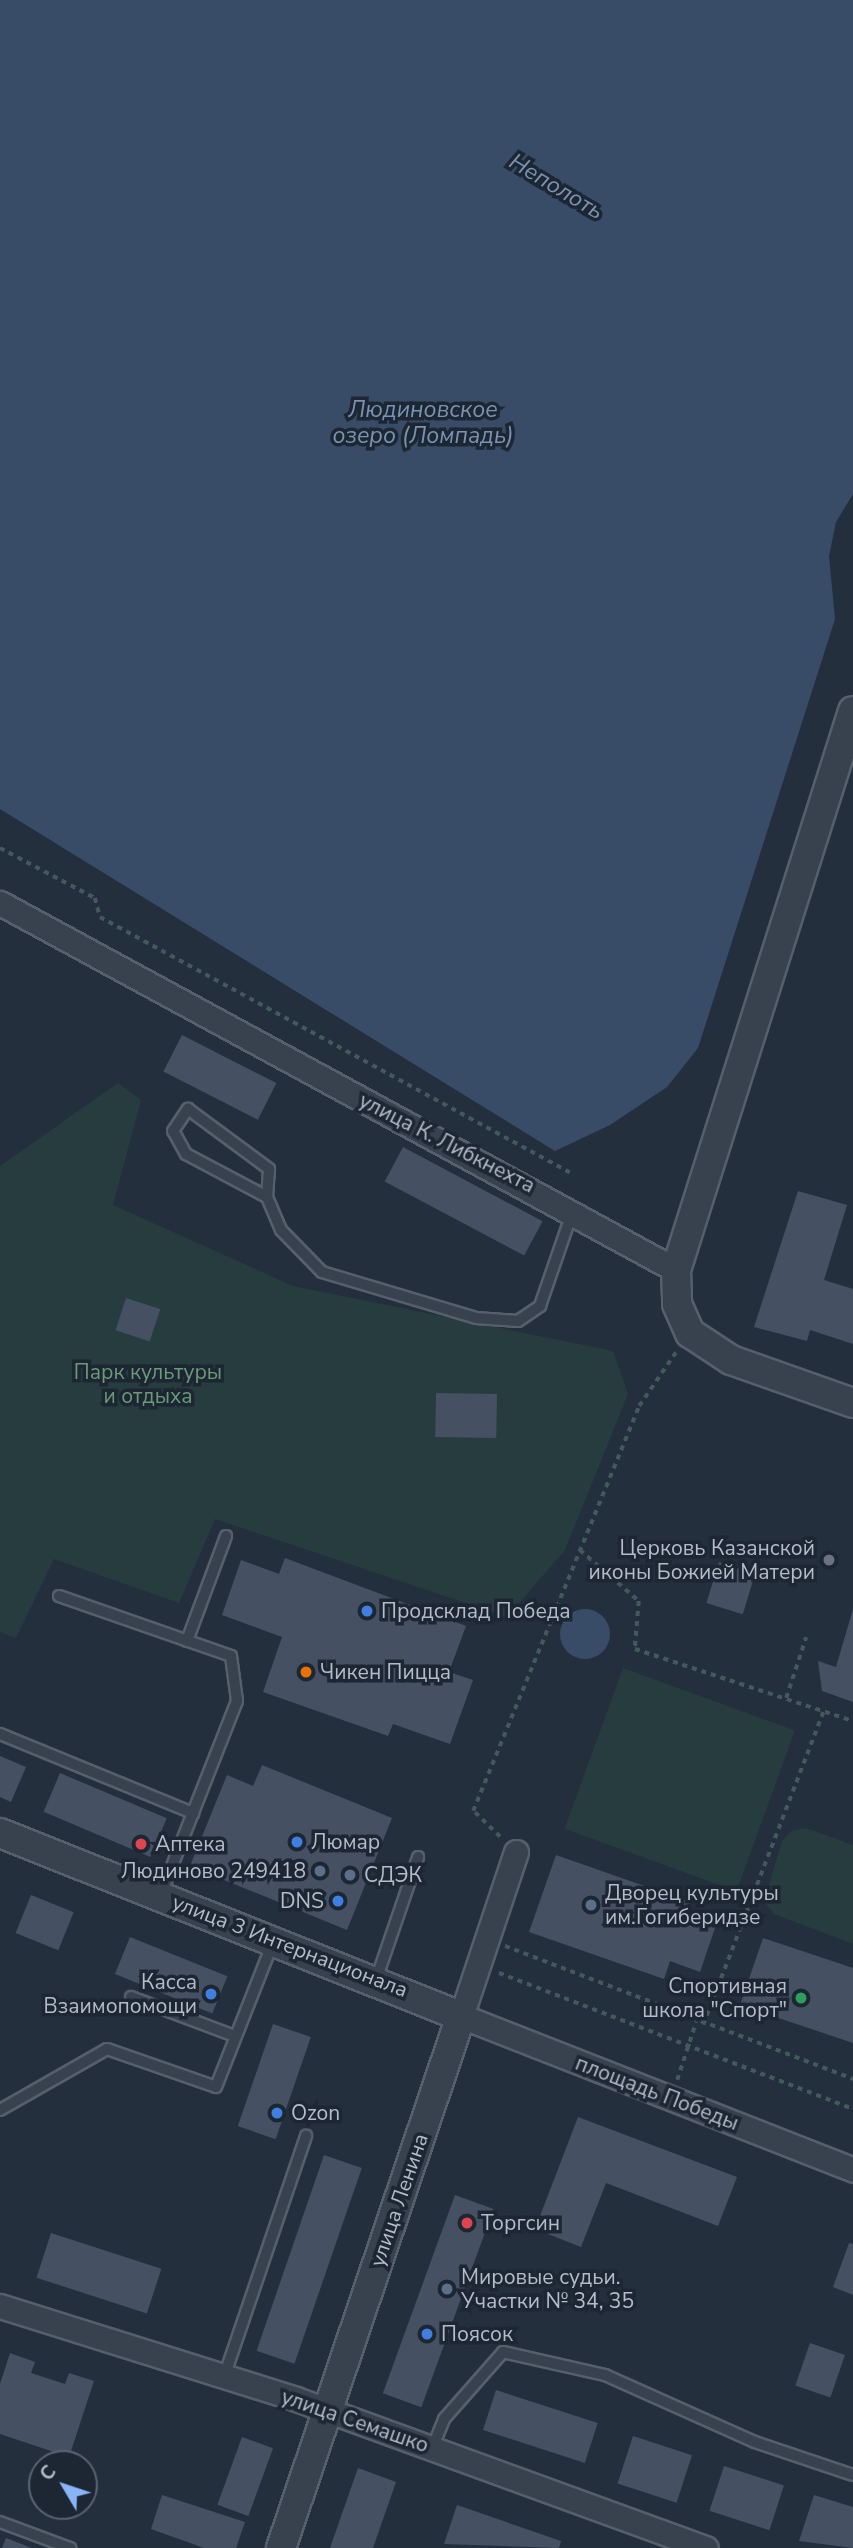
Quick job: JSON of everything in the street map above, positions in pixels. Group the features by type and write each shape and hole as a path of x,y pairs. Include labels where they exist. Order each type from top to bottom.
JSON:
{"street":[{"path":"853,710 676,1270 677,1304 690,1333 731,1360 853,1403"},
{"name":"улица К. Либкнехта","path":"0,904 573,1210 676,1270"},
{"name":"улица 3 Интернационала","path":"0,1833 461,2016"},
{"name":"улица Ленина","path":"281,2548 516,1852"},
{"name":"площадь Победы","path":"461,2016 853,2170"},
{"name":"улица Семашко","path":"0,2306 328,2411 706,2548"}],"lane":[{"path":"267,1197 186,1154 173,1131 188,1109 269,1170 267,1197 281,1230 322,1272 476,1318 518,1321 540,1306 573,1210"},
{"path":"187,1641 226,1536"},
{"path":"59,1596 232,1656 237,1701 160,1896"},
{"path":"0,1734 193,1813"},
{"path":"376,1980 418,1857"},
{"path":"0,2110 107,2049 216,2087 273,1942"},
{"path":"131,1997 235,2036"},
{"path":"223,2376 306,2136"},
{"path":"432,2449 444,2420 503,2352 605,2375 755,2442 853,2475"},
{"path":"0,2522 70,2548"}],"path":[{"path":"0,848 94,898 100,917 570,1173"},
{"path":"516,1852 473,1811 639,1406 690,1333"},
{"path":"580,1550 639,1601 635,1649 825,1708 853,1721"},
{"path":"786,1698 806,1637"},
{"path":"703,2025 825,1708"},
{"path":"486,1939 703,2025 853,2079"},
{"path":"478,1965 688,2048 853,2109"},
{"path":"671,2098 696,2022"}],"green space":[{"name":"Парк культуры и отдыха","path":"118,1083 141,1100 113,1205 293,1286 613,1351 628,1394 565,1550 507,1617 215,1519 179,1603 54,1559 16,1638 0,1632 0,1166"},
{"path":"623,1668 795,1731 736,1891 565,1829"},
{"path":"806,1828 853,1845 853,1944 774,1914 764,1902 782,1841 791,1831"}],"water":[{"name":"Людиновское озеро (Ломпадь)","path":"0,0 853,0 853,494 836,522 829,556 835,619 698,1048 667,1087 610,1125 555,1151 0,809"},
{"path":"585,1609 602,1617 610,1634 602,1651 585,1659 568,1651 560,1634 568,1617"}],"building":[{"path":"182,1035 276,1083 258,1120 163,1072"},
{"path":"403,1147 543,1221 524,1256 385,1181"},
{"path":"798,1191 847,1205 824,1280 853,1289 853,1344 810,1330 807,1341 754,1327"},
{"path":"126,1298 160,1309 150,1341 115,1330"},
{"path":"436,1393 497,1394 496,1438 435,1437"},
{"path":"285,1558 466,1626 449,1672 473,1680 450,1744 393,1724 388,1736 263,1692 282,1637 222,1615 241,1560 279,1574"},
{"path":"719,1562 755,1573 743,1614 706,1603"},
{"path":"853,1609 853,1702 822,1691 818,1661 836,1667"},
{"path":"0,1756 26,1767 11,1802 0,1797"},
{"path":"262,1765 392,1818 347,1930 190,1866 227,1775 253,1786"},
{"path":"60,1773 167,1818 150,1857 44,1812"},
{"path":"556,1855 690,1902 686,1914 716,1925 700,1972 670,1961 664,1979 529,1932"},
{"path":"31,1895 74,1912 58,1950 16,1933"},
{"path":"130,1937 227,1976 212,2013 115,1974"},
{"path":"763,1938 853,1968 853,2043 740,2005"},
{"path":"273,2024 311,2037 276,2139 238,2126"},
{"path":"578,2117 737,2177 718,2226 606,2183 581,2247 535,2229"},
{"path":"324,2155 362,2168 294,2364 257,2351"},
{"path":"455,2195 494,2209 421,2407 383,2393"},
{"path":"51,2233 161,2269 147,2314 36,2278"},
{"path":"849,2243 853,2244 853,2295 833,2287"},
{"path":"810,2343 845,2355 830,2398 795,2386"},
{"path":"10,2353 35,2362 31,2373 65,2384 69,2373 94,2381 71,2450 48,2450 0,2434 0,2384"},
{"path":"496,2390 598,2423 585,2463 483,2430"},
{"path":"633,2436 692,2455 677,2503 618,2484"},
{"path":"242,2437 273,2448 248,2516 217,2505"},
{"path":"724,2466 784,2485 769,2530 709,2511"},
{"path":"358,2468 396,2482 373,2548 330,2548"},
{"path":"162,2495 245,2522 236,2548 204,2548 151,2529"},
{"path":"814,2495 853,2507 853,2548 799,2541"},
{"path":"457,2505 561,2541 559,2548 444,2544"},
{"path":"6,2538 32,2548 2,2548"}],"place":[{"name":"Церковь Казанской иконы Божией Матери","path":"829,1560"},
{"name":"Продсклад Победа","path":"367,1611"},
{"name":"Чикен Пицца","path":"306,1672"},
{"name":"Люмар","path":"297,1842"},
{"name":"Аптека","path":"141,1844"},
{"name":"Людиново 249418","path":"320,1871"},
{"name":"СДЭК","path":"350,1875"},
{"name":"DNS","path":"338,1901"},
{"name":"Дворец культуры им.Гогиберидзе","path":"591,1905"},
{"name":"Касса Взаимопомощи","path":"211,1994"},
{"name":"Спортивная школа \"Спорт\"","path":"801,1998"},
{"name":"Ozon","path":"277,2113"},
{"name":"Торгсин","path":"467,2223"},
{"name":"Мировые судьи. Участки № 34, 35","path":"447,2289"},
{"name":"Поясок","path":"427,2334"}],"water label":[{"name":"Неполоть","path":"556,187"}]}
